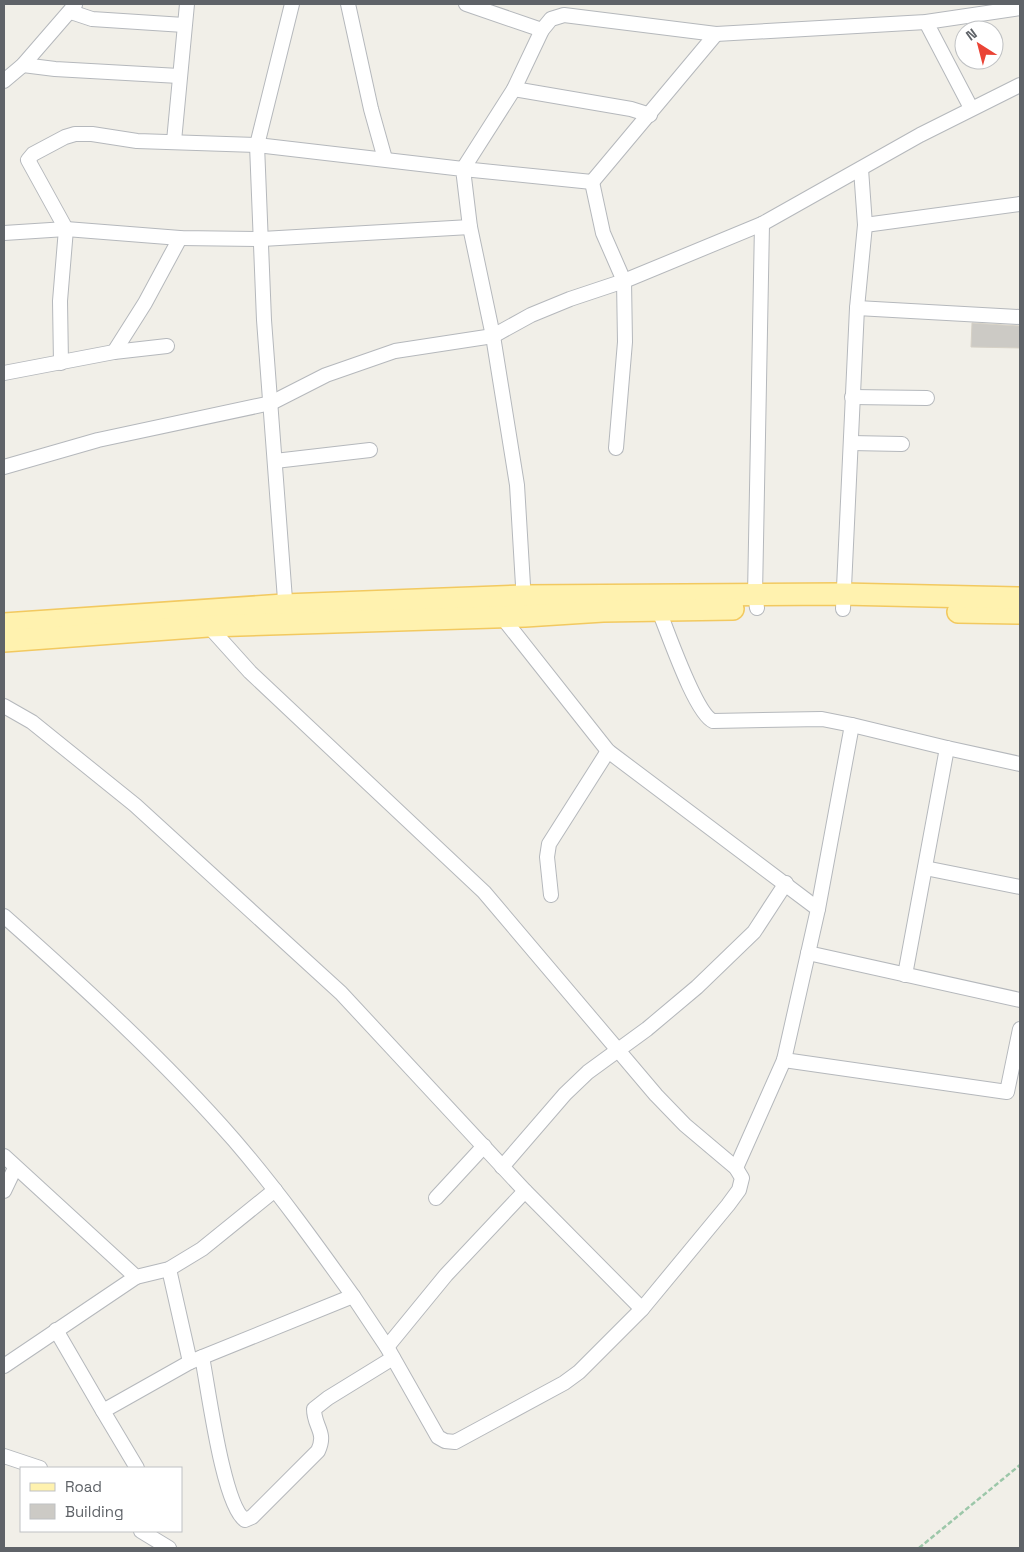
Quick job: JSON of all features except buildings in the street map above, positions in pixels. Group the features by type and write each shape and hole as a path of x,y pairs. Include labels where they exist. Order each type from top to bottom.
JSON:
{"main road":[{"path":"4,624 604,602 843,602 1020,598"},
{"path":"843,602 1020,614"},
{"path":"4,641 203,618"}],"street":[{"path":"174,141 187,4"},
{"path":"286,614 264,320 257,145 292,4"},
{"path":"348,4 371,109 385,159"},
{"path":"466,4 542,30"},
{"path":"4,81 23,65 73,8 92,19 184,25"},
{"path":"524,606 517,485 493,336 470,228 463,169 514,89 542,30 551,19 564,15 716,34 926,22 1020,8"},
{"path":"926,22 971,108"},
{"path":"592,182 716,34"},
{"path":"23,65 55,69 179,76"},
{"path":"4,467 98,440 271,402 326,376 395,351 493,336 530,315 570,299 624,282 762,224 971,108 1020,86"},
{"path":"514,89 631,109 650,115"},
{"path":"61,363 60,302 66,230 31,169 28,160 33,154 65,137 75,134 137,141 257,145 592,182"},
{"path":"843,602 857,308 865,225 861,168"},
{"path":"592,182 603,233 624,282 625,342 616,448"},
{"path":"865,225 1020,204"},
{"path":"756,601 762,337 762,224"},
{"path":"4,233 66,230 180,238 262,239 470,228"},
{"path":"114,352 145,303 180,238"},
{"path":"857,308 1020,317"},
{"path":"4,373 114,352 167,346"},
{"path":"852,397 927,398"},
{"path":"851,443 902,444"},
{"path":"275,460 370,450"},
{"path":"659,603 683,671 703,713 708,719 713,721 822,719 852,724 1020,764"},
{"path":"500,607 608,751 786,883 818,909"},
{"path":"4,916 111,1013 182,1084 233,1139 275,1190 353,1296 390,1353 438,1437 445,1441 455,1442 564,1383 579,1372 642,1309 739,1190 742,1178 736,1168 685,1125 618,1050 484,892 250,672 203,618"},
{"path":"4,706 32,722 135,805 334,986 502,1167 642,1309"},
{"path":"736,1168 784,1060 818,909 852,724"},
{"path":"905,975 947,748"},
{"path":"551,895 547,857 549,844 608,751"},
{"path":"925,868 1020,887"},
{"path":"502,1167 565,1094 588,1072 697,987 754,932 786,883"},
{"path":"808,953 1020,1000"},
{"path":"784,1060 1014,1093 1020,1030"},
{"path":"436,1198 484,1146"},
{"path":"4,1156 136,1277"},
{"path":"4,1192 15,1168"},
{"path":"4,1366 136,1277 169,1269 202,1249 275,1190"},
{"path":"169,1269 196,1359 224,1475 239,1514 245,1520 252,1517 318,1451 322,1436 314,1416 314,1409 390,1353 446,1276 526,1192"},
{"path":"103,1411 196,1359 353,1296"},
{"path":"56,1330 136,1467"},
{"path":"4,1456 37,1467"},
{"path":"143,1532 168,1548"}],"path":[{"path":"918,1548 1020,1465"}]}
